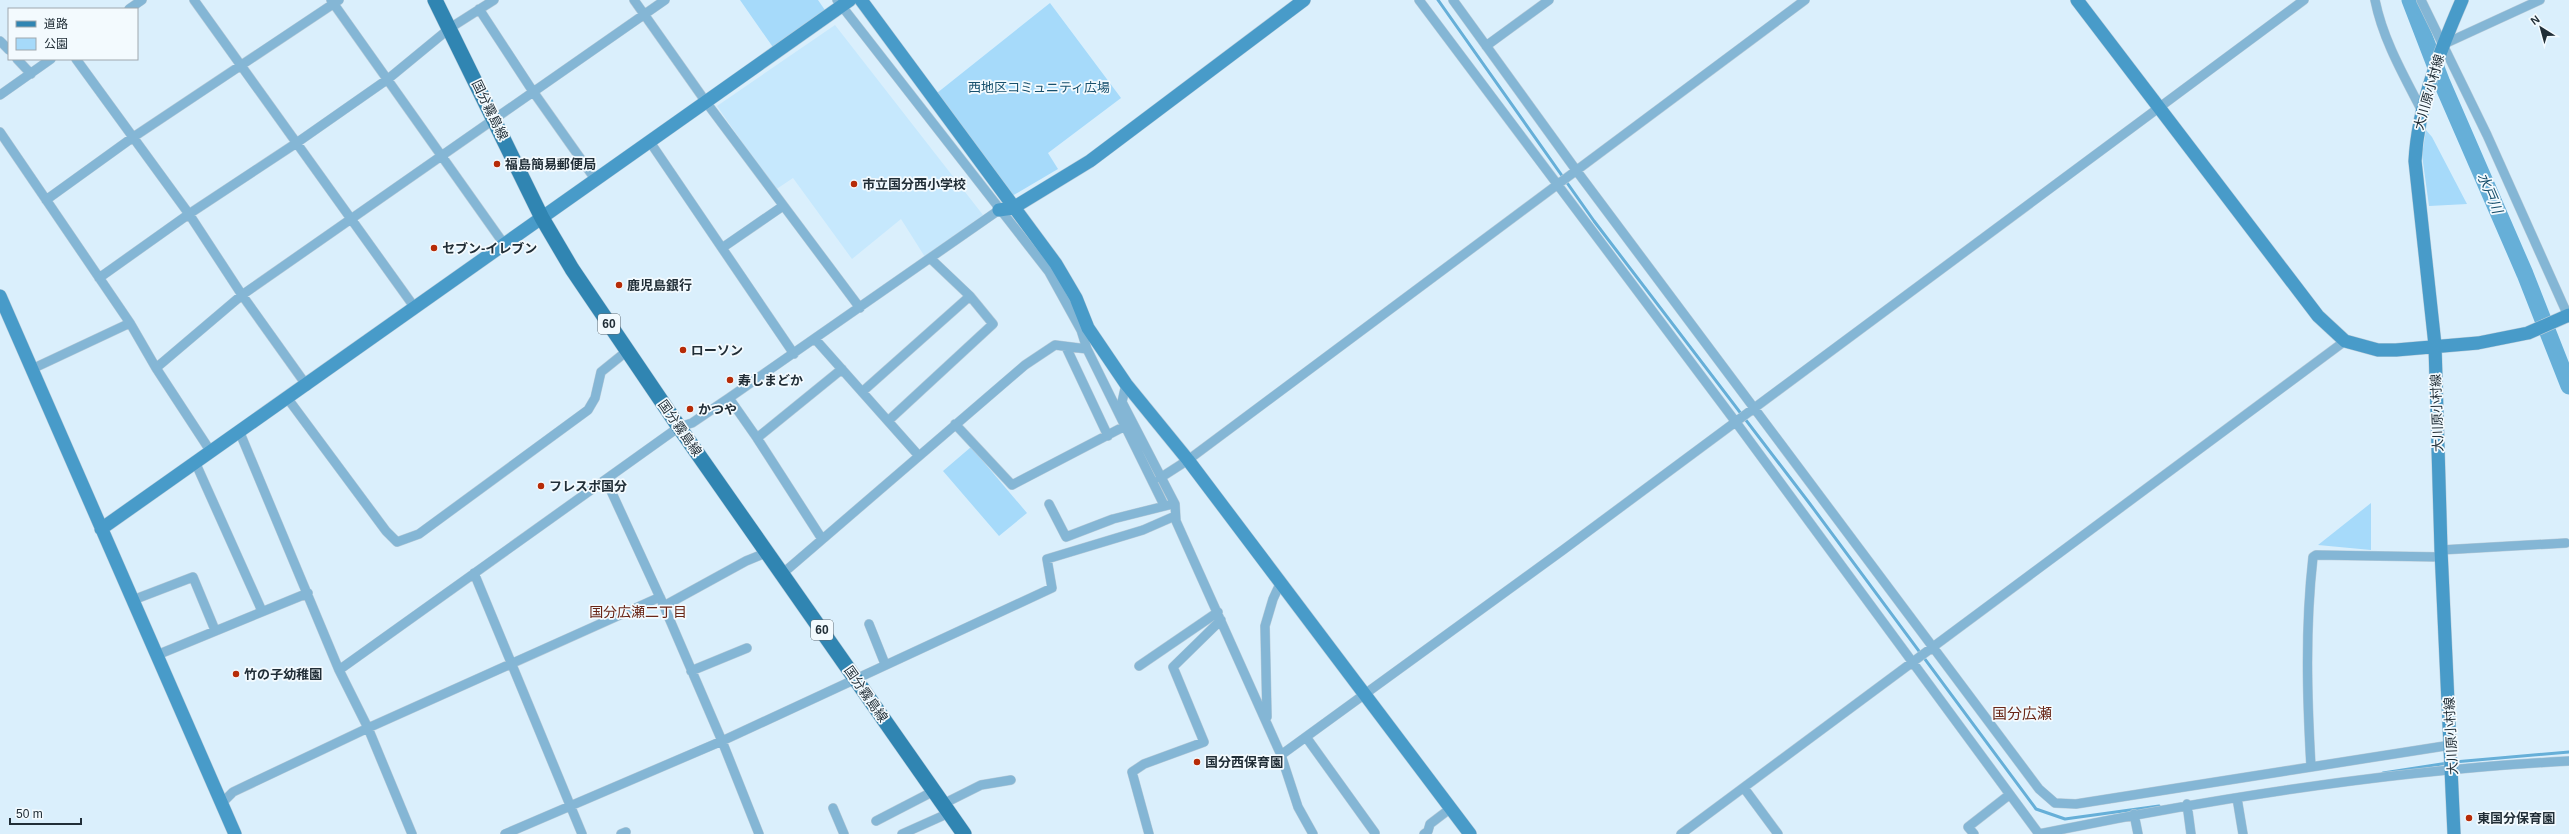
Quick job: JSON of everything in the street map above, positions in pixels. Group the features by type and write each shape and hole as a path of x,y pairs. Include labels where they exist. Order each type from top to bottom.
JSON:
{"main road":[{"name":"国分霧島線","path":"435,0 542,218 572,269 679,427 768,552 964,834"}],"street":[{"path":"130,5 142,0"},
{"path":"194,0 242,66 295,144 415,308"},
{"path":"99,278 189,214 295,144 388,79 450,28 494,0"},
{"path":"634,0 646,14 706,102 860,308"},
{"path":"156,368 242,295 532,90 665,0"},
{"path":"861,0 1013,208 1056,264 1076,298 1084,329 1087,349 1175,504 1175,516 1220,616 1269,733 1281,755 1298,808 1313,834"},
{"path":"339,670 679,427 692,423 794,354 999,210 1013,208 1090,161 1304,0"},
{"path":"1419,0 1738,420 1915,659 2004,784 2009,795 2039,834 2187,804 2452,767 2569,761"},
{"path":"1453,0 1575,171 1754,408 1931,647 2039,789 2055,803 2076,804 2451,746"},
{"path":"1486,46 1549,0"},
{"path":"1160,478 1188,460 1805,0"},
{"path":"2077,0 2318,316 2345,341 2378,350 2478,343 2528,333 2567,317 2490,142 2421,0"},
{"path":"1281,755 1738,420 2304,0"},
{"path":"2375,0 2378,14 2397,63 2424,107"},
{"name":"大川原小村線","path":"2454,834 2451,746 2439,553 2435,346 2415,161 2416,133 2442,45 2462,0"},
{"path":"2442,45 2540,0"},
{"path":"46,200 132,138 242,66 334,1 440,155 504,244"},
{"path":"101,529 307,386 542,218 595,178 650,142 706,102 843,2 999,210 1049,272 1084,329 1126,384 1188,460 1280,584 1366,694 1470,834"},
{"path":"479,9 532,90 595,178"},
{"path":"0,41 8,49"},
{"path":"18,60 31,74"},
{"path":"0,95 50,60"},
{"path":"77,60 132,138 189,214 242,295 307,386"},
{"path":"0,132 130,324 156,368 212,452"},
{"path":"650,142 794,354"},
{"path":"722,248 784,206"},
{"path":"888,421 994,324 970,296 930,258"},
{"path":"0,296 235,834"},
{"path":"862,392 970,296"},
{"path":"32,369 130,324"},
{"path":"815,339 919,456"},
{"path":"1681,834 2345,341"},
{"path":"782,574 1025,365 1055,345 1087,349"},
{"path":"1066,347 1108,436"},
{"path":"288,399 386,531 397,542 419,534 588,410 595,398 601,372 627,351"},
{"path":"757,438 842,369"},
{"path":"1126,384 1118,404 1125,426 1164,505"},
{"path":"729,398 757,438 822,539"},
{"path":"955,424 1012,485 1125,426"},
{"path":"240,433 339,670 368,728 412,834"},
{"path":"196,464 262,611"},
{"path":"606,480 692,671 759,834"},
{"path":"1049,504 1066,537 1113,519 1164,505 1175,504"},
{"path":"505,834 722,741 885,664 1052,588 1046,559 1143,530 1175,516"},
{"path":"2311,767 2306,657 2307,605 2313,557 2316,555 2401,556 2566,543"},
{"path":"660,598 664,606 746,561 768,552"},
{"path":"474,573 582,834"},
{"path":"133,600 192,577 215,630"},
{"path":"1269,733 1265,706 1265,626 1272,598 1280,584"},
{"path":"157,655 308,593"},
{"path":"222,803 233,792 368,728 660,598"},
{"path":"1139,666 1220,616"},
{"path":"1149,834 1132,772 1144,764 1204,742 1173,668 1220,616"},
{"path":"869,624 885,664"},
{"path":"692,671 748,648"},
{"path":"1306,737 1375,833"},
{"path":"902,834 981,785 1011,780"},
{"path":"1744,788 1778,834"},
{"path":"876,821 934,791"},
{"path":"1974,834 1968,826 2009,795"},
{"path":"2237,798 2243,834"},
{"path":"2187,804 2191,834"},
{"path":"833,808 844,834"},
{"path":"1424,834 1428,831 1430,824 1451,808"},
{"path":"2134,814 2138,834"}],"shaded area":[{"path":"835,25 983,215 925,257 901,219 852,259 793,178 775,190 717,106"}],"green space":[{"path":"740,0 818,0 829,16 777,53"},
{"name":"西地区コミュニティ広場","path":"1050,3 1121,98 1048,153 1058,169 1012,196 937,93"},
{"path":"2426,130 2432,137 2467,204 2429,206 2422,155"},
{"path":"971,447 1027,513 999,536 943,471"},
{"path":"2371,503 2371,550 2318,545"}],"waterway":[{"path":"1438,0 1594,221 1810,504 2036,809 2065,819 2159,806"},
{"name":"水戸川","path":"2410,0 2442,83 2525,274 2569,386"},
{"path":"2454,762 2569,752"},
{"path":"2383,773 2448,763"}],"place":[{"name":"福島簡易郵便局","path":"497,164"},
{"name":"市立国分西小学校","path":"854,184"},
{"name":"セブン-イレブン","path":"434,248"},
{"name":"鹿児島銀行","path":"619,285"},
{"name":"ローソン","path":"683,350"},
{"name":"寿しまどか","path":"730,380"},
{"name":"かつや","path":"690,409"},
{"name":"フレスポ国分","path":"541,486"},
{"name":"竹の子幼稚園","path":"236,674"},
{"name":"国分西保育園","path":"1197,762"},
{"name":"東国分保育園","path":"2469,818"}],"district":[{"name":"国分広瀬二丁目","path":"638,612"},
{"name":"国分広瀬","path":"2022,713"}]}
